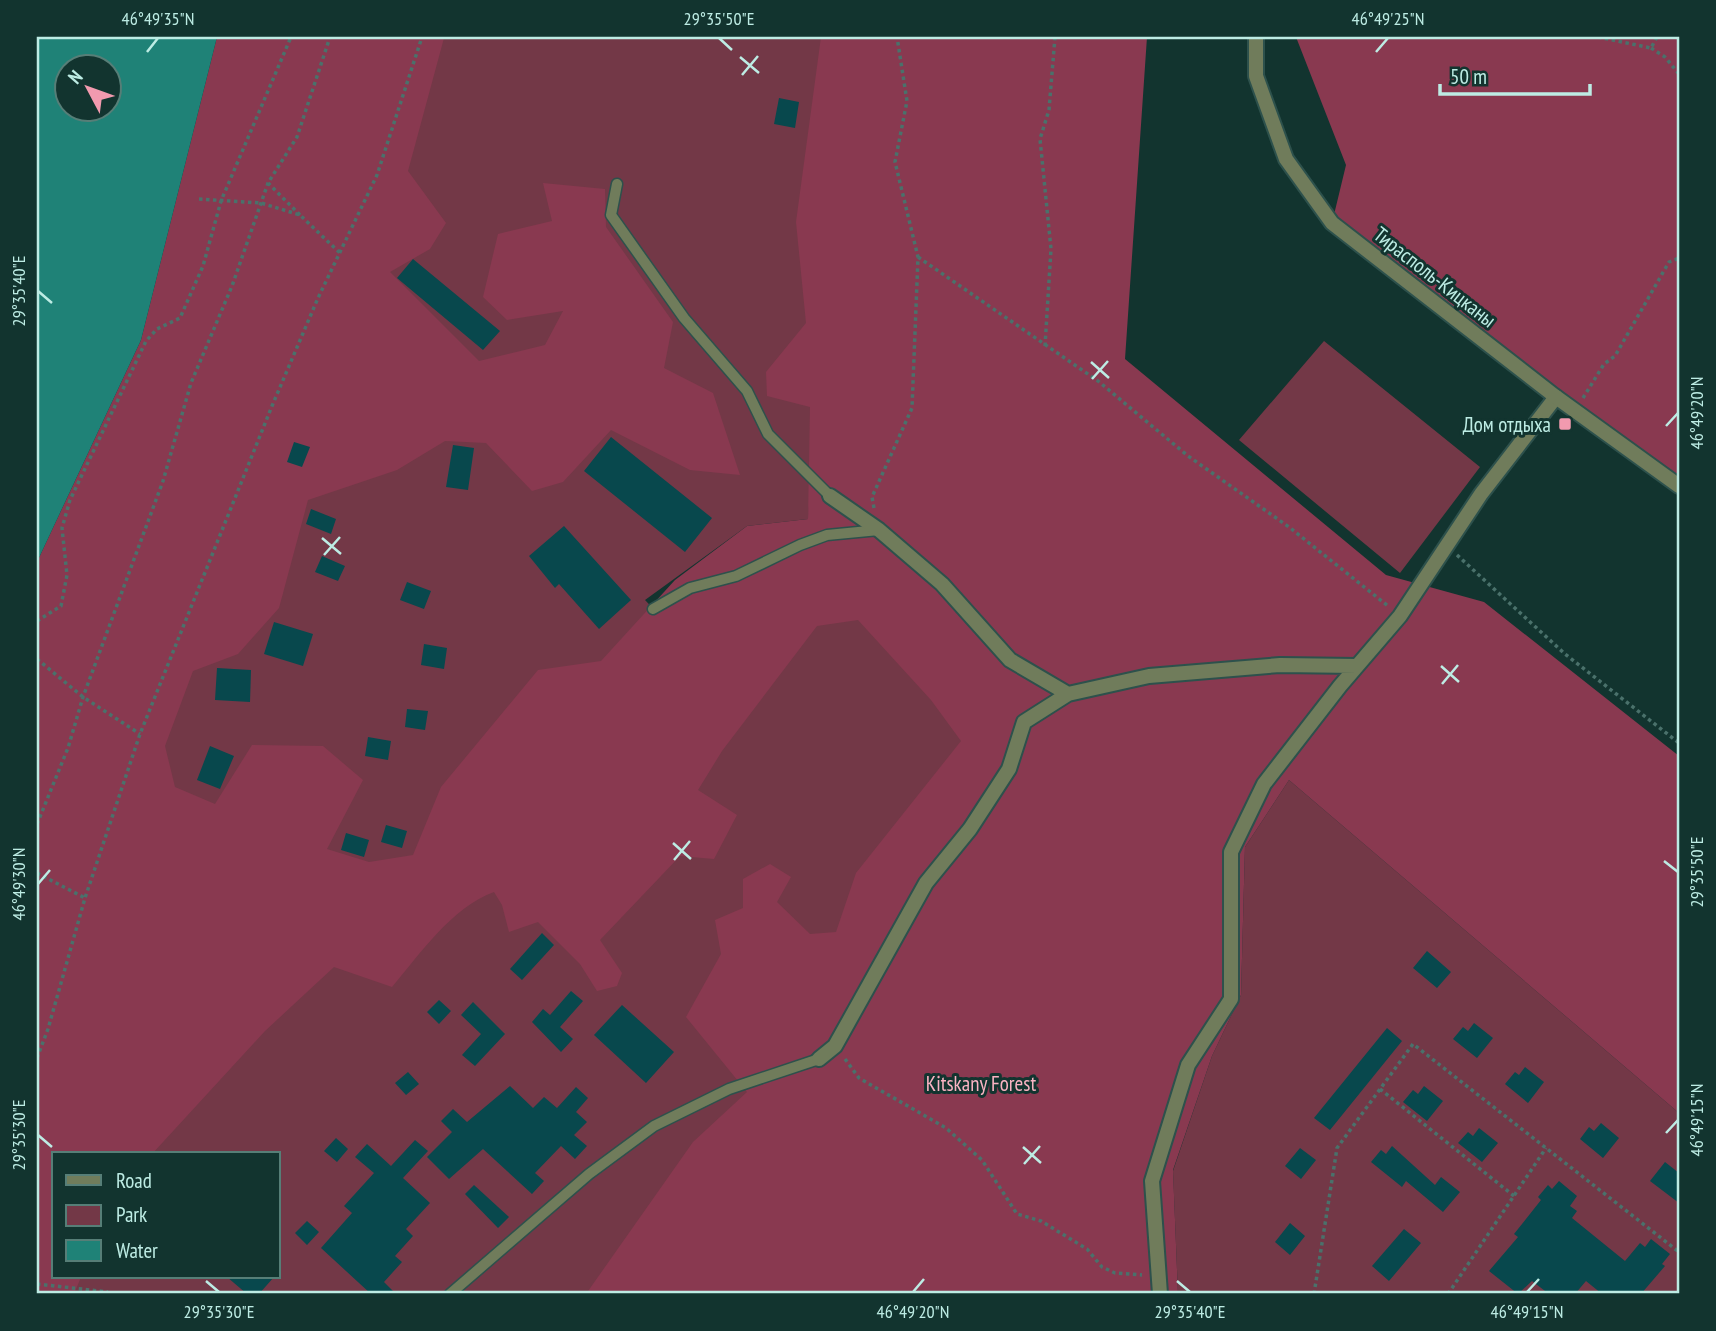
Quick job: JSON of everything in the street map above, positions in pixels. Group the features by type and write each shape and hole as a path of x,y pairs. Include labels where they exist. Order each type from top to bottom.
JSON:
{"street":[{"name":"Тирасполь-Кицканы","path":"1256,37 1256,76 1286,159 1332,223 1556,397 1679,486"},
{"path":"1160,1294 1152,1181 1188,1065 1231,999 1231,852 1264,784 1357,666 1401,616 1481,494 1556,397"},
{"path":"830,496 879,530 942,584 1010,660 1068,694"},
{"path":"819,1059 835,1046 926,883 970,829 1009,769 1024,722 1068,694 1149,676 1280,665 1357,666"}],"lane":[{"path":"617,184 611,215 684,318 747,391 768,434 830,496"},
{"path":"653,608 690,588 736,576 800,544 827,536 879,530"},
{"path":"450,1294 589,1174 654,1126 729,1089 819,1059"}],"path":[{"path":"37,621 61,606 67,575 62,528 70,500 146,341 157,329 180,318 204,267 221,201 291,37"},
{"path":"37,824 68,748 83,696 163,481 191,383 232,286 268,183 297,137 314,78 330,37"},
{"path":"37,1058 48,1029 85,898 140,734 272,406 377,175 422,37"},
{"path":"879,530 872,497 912,408 918,257 895,162 907,101 897,37"},
{"path":"1045,346 1051,249 1040,139 1049,110 1055,37"},
{"path":"1598,37 1651,48 1665,58 1679,74"},
{"path":"1651,48 1657,37"},
{"path":"268,183 340,253"},
{"path":"200,199 261,203 300,215"},
{"path":"918,257 1098,381 1188,456 1289,527 1401,616"},
{"path":"1575,410 1604,364 1615,356 1669,262 1679,258"},
{"path":"1448,547 1565,654 1679,743"},
{"path":"37,659 83,696 140,734"},
{"path":"37,873 85,898"},
{"path":"1314,1294 1337,1148 1413,1044 1679,1252"},
{"path":"835,1046 859,1077 946,1128 982,1160 1017,1214 1041,1221 1087,1249 1102,1268 1115,1273 1158,1276"},
{"path":"1380,1089 1514,1196"},
{"path":"1448,1294 1546,1148"},
{"path":"37,1284 108,1292"}],"green space":[{"name":"Kitskany Forest","path":"217,37 451,37 444,38 408,171 446,223 430,249 390,272 479,361 545,345 563,311 507,320 483,297 498,234 552,221 543,183 605,189 606,227 673,322 664,368 713,393 740,475 690,470 611,430 563,482 532,491 486,443 445,441 397,470 308,500 279,608 238,654 193,671 165,746 175,787 215,804 252,745 323,746 363,780 327,849 369,862 413,855 441,787 538,670 601,661 675,580 747,526 808,519 810,407 767,396 766,372 806,323 796,222 821,37 1147,37 1125,359 1386,575 1484,602 1679,756 1679,1113 1289,780 1245,847 1241,995 1212,1056 1173,1170 1178,1294 586,1294 693,1142 747,1092 686,1017 721,954 715,920 743,908 743,879 770,864 791,877 777,902 810,934 836,932 856,873 961,741 931,700 858,620 817,626 722,751 698,790 737,815 714,859 680,856 600,940 622,973 617,986 597,991 580,964 538,922 509,932 502,905 494,892 478,899 450,920 392,987 334,967 265,1031 154,1152 52,1152 52,1278 81,1278 74,1294 37,1294 37,562 141,340"},
{"path":"437,37 844,37 808,519 747,526 645,600 713,671 829,550 982,717 999,1294 37,1294 37,1160 143,780"},
{"path":"1296,37 1679,37 1679,486 1332,223 1346,165"},
{"path":"1324,341 1480,467 1400,573 1239,440"},
{"path":"1289,780 1679,1113 1679,1294 1178,1294 1173,1171 1212,1056 1241,995 1245,847"}],"water":[{"path":"37,37 217,37 141,340 37,562"}],"building":[{"path":"779,98 799,102 795,128 774,124"},
{"path":"413,259 500,331 483,350 397,278"},
{"path":"611,437 712,518 685,552 584,471"},
{"path":"294,442 310,447 302,467 287,462"},
{"path":"453,445 474,448 468,490 446,487"},
{"path":"311,509 336,519 331,534 306,524"},
{"path":"564,526 631,600 599,629 559,584 555,588 529,556"},
{"path":"322,556 345,566 338,581 315,572"},
{"path":"407,582 431,591 424,609 400,600"},
{"path":"274,622 313,634 303,666 264,654"},
{"path":"424,644 447,648 444,669 421,665"},
{"path":"217,668 251,670 250,702 215,700"},
{"path":"407,709 428,711 425,730 405,727"},
{"path":"368,737 391,741 388,760 365,756"},
{"path":"210,746 234,756 220,789 197,780"},
{"path":"386,825 407,831 402,848 381,842"},
{"path":"346,833 369,840 364,857 341,850"},
{"path":"542,933 554,945 522,980 510,969"},
{"path":"1427,951 1451,972 1437,988 1413,968"},
{"path":"571,991 583,1001 560,1027 573,1039 561,1052 532,1022 543,1009 550,1015"},
{"path":"439,1000 451,1011 439,1024 427,1012"},
{"path":"473,1002 505,1034 475,1066 462,1055 481,1034 461,1015"},
{"path":"622,1005 674,1052 646,1083 594,1035"},
{"path":"1474,1023 1493,1038 1477,1058 1453,1039 1463,1027 1468,1031"},
{"path":"1387,1028 1402,1041 1330,1130 1314,1118"},
{"path":"1525,1067 1544,1082 1528,1103 1505,1084 1515,1072 1519,1075"},
{"path":"408,1072 419,1084 406,1095 395,1083"},
{"path":"510,1086 533,1108 544,1097 557,1108 576,1087 588,1098 576,1112 587,1122 574,1135 587,1146 575,1159 561,1146 535,1173 544,1181 532,1194 483,1149 449,1179 427,1157 452,1132 441,1121 453,1109 467,1122"},
{"path":"1424,1086 1443,1101 1427,1121 1403,1102 1413,1090 1418,1094"},
{"path":"1601,1123 1619,1138 1603,1158 1580,1139 1589,1127 1594,1131"},
{"path":"1479,1128 1498,1143 1482,1162 1458,1143 1468,1132 1473,1136"},
{"path":"336,1138 348,1149 337,1162 324,1151"},
{"path":"415,1140 428,1151 403,1178 430,1203 406,1229 413,1236 395,1256 402,1262 384,1282 396,1294 371,1294 321,1248 352,1213 344,1206 374,1173 355,1157 367,1144 391,1166"},
{"path":"1392,1146 1435,1185 1441,1177 1460,1192 1443,1212 1406,1181 1402,1187 1371,1162 1381,1150 1386,1154"},
{"path":"1300,1148 1316,1160 1301,1179 1285,1166"},
{"path":"1665,1162 1679,1173 1679,1203 1650,1181"},
{"path":"1559,1181 1577,1196 1570,1206 1577,1211 1572,1218 1625,1261 1640,1243 1645,1247 1651,1239 1670,1254 1662,1264 1665,1266 1641,1294 1602,1294 1586,1281 1575,1294 1549,1294 1532,1281 1518,1294 1489,1271 1518,1237 1514,1234 1541,1200 1538,1197 1548,1185 1552,1189"},
{"path":"474,1185 509,1217 498,1228 465,1194"},
{"path":"307,1221 319,1232 307,1245 295,1233"},
{"path":"1290,1223 1305,1236 1290,1255 1275,1242"},
{"path":"1404,1229 1421,1243 1389,1281 1372,1266"},
{"path":"228,1278 273,1278 259,1294 247,1294"}],"place":[{"name":"Дом отдыха","path":"1565,424"}]}
